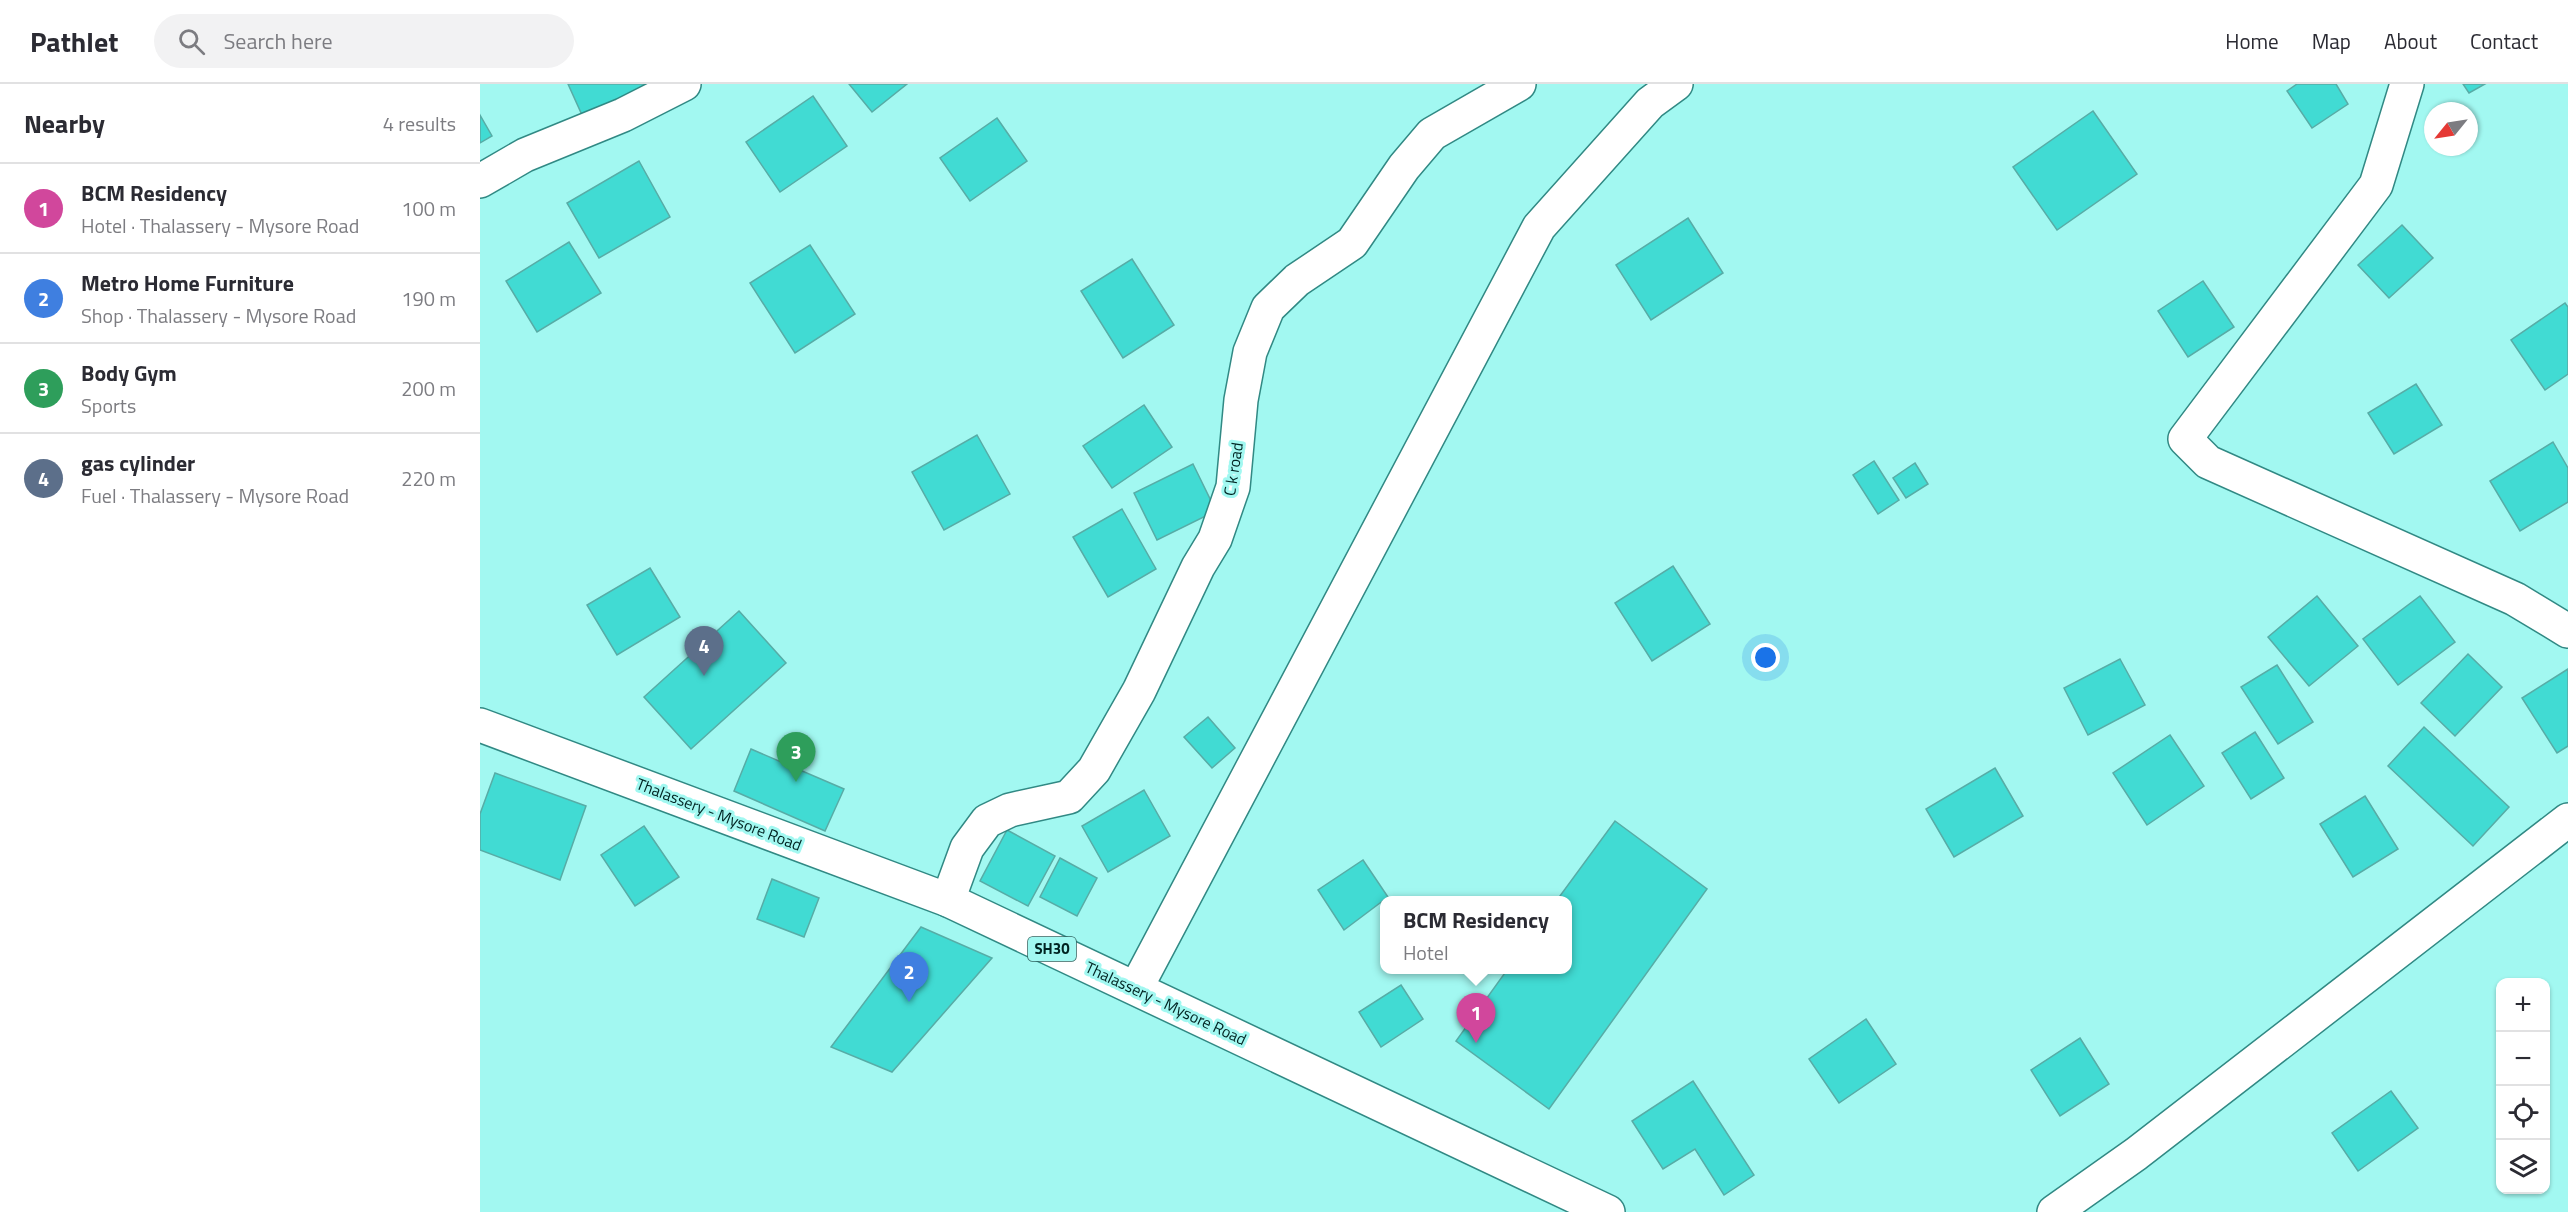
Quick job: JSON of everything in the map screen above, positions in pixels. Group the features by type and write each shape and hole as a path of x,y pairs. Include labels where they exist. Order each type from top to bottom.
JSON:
{"street":[{"path":"480,181 525,155 623,115 684,84"},
{"name":"C k road","path":"948,900 968,848 987,821 1010,810 1069,796 1094,770 1139,691 1198,567 1215,538 1233,486 1241,400 1250,352 1268,308 1297,280 1352,243 1404,167 1432,134 1519,84"},
{"path":"1136,988 1539,227 1650,103 1676,84"},
{"path":"2407,84 2376,185 2185,439 2208,462 2515,599 2568,631"},
{"name":"Thalassery - Mysore Road","path":"480,725 948,900 1608,1212"},
{"path":"2054,1212 2136,1154 2568,820"}],"building":[{"path":"568,84 643,84 645,87 582,115"},
{"path":"849,84 907,84 872,112"},
{"path":"2297,84 2336,84 2348,104 2312,128 2287,91"},
{"path":"2463,84 2485,84 2469,93"},
{"path":"813,96 847,146 780,192 746,142"},
{"path":"2093,111 2137,174 2057,230 2013,167"},
{"path":"480,115 492,136 480,143"},
{"path":"997,118 1027,161 970,201 940,158"},
{"path":"639,161 670,217 599,258 567,203"},
{"path":"1688,218 1723,273 1651,320 1616,265"},
{"path":"2402,225 2433,258 2389,298 2358,265"},
{"path":"569,242 601,293 537,332 506,281"},
{"path":"810,245 855,314 795,353 750,283"},
{"path":"1132,259 1174,325 1123,358 1081,291"},
{"path":"2203,281 2234,327 2188,357 2158,311"},
{"path":"2565,303 2568,307 2568,374 2545,390 2511,340"},
{"path":"2416,384 2442,425 2394,454 2368,413"},
{"path":"1144,405 1172,447 1112,488 1083,446"},
{"path":"977,435 1010,494 944,530 912,472"},
{"path":"2553,442 2568,468 2568,502 2520,531 2490,481"},
{"path":"1874,461 1899,500 1878,514 1853,475"},
{"path":"1915,463 1928,484 1906,498 1893,478"},
{"path":"1193,464 1216,511 1157,540 1134,493"},
{"path":"1122,509 1156,569 1108,597 1073,537"},
{"path":"1673,566 1710,624 1652,661 1615,603"},
{"path":"650,568 680,617 617,655 587,605"},
{"path":"2317,596 2358,646 2309,686 2268,637"},
{"path":"2420,596 2455,642 2398,685 2363,639"},
{"path":"739,611 786,663 691,749 644,697"},
{"path":"2468,654 2502,687 2455,736 2421,703"},
{"path":"2120,659 2145,705 2088,735 2064,688"},
{"path":"2277,665 2313,722 2278,744 2241,687"},
{"path":"2568,669 2568,746 2557,753 2522,698"},
{"path":"1208,717 1235,748 1212,768 1184,737"},
{"path":"2424,727 2509,807 2473,846 2388,766"},
{"path":"2255,732 2284,778 2251,799 2222,753"},
{"path":"2170,735 2204,786 2147,825 2113,773"},
{"path":"751,749 844,789 825,831 734,791"},
{"path":"1995,768 2023,816 1954,857 1926,809"},
{"path":"495,773 586,806 560,880 480,850 480,814"},
{"path":"1144,790 1170,836 1108,872 1082,826"},
{"path":"2365,796 2398,849 2353,877 2320,824"},
{"path":"1615,821 1707,889 1549,1109 1456,1041 1504,974 1572,974 1572,896 1560,896"},
{"path":"644,826 679,877 635,906 601,855"},
{"path":"1007,830 1055,856 1028,906 980,881"},
{"path":"1060,858 1097,878 1077,916 1040,897"},
{"path":"1363,860 1387,896 1380,896 1380,903 1344,930 1318,890"},
{"path":"772,879 819,898 804,937 757,919"},
{"path":"921,927 992,958 892,1072 831,1047"},
{"path":"1401,985 1423,1019 1381,1047 1359,1012"},
{"path":"1866,1019 1896,1064 1839,1103 1809,1059"},
{"path":"2080,1038 2109,1084 2060,1116 2031,1070"},
{"path":"1693,1081 1754,1175 1724,1195 1695,1149 1663,1169 1632,1121"},
{"path":"2391,1091 2418,1128 2358,1171 2332,1133"}],"place":[{"name":"gas cylinder","path":"704,676"},
{"name":"Body Gym","path":"796,782"},
{"name":"Metro Home Furniture","path":"909,1002"},
{"name":"BCM Residency","path":"1476,1043"}]}
